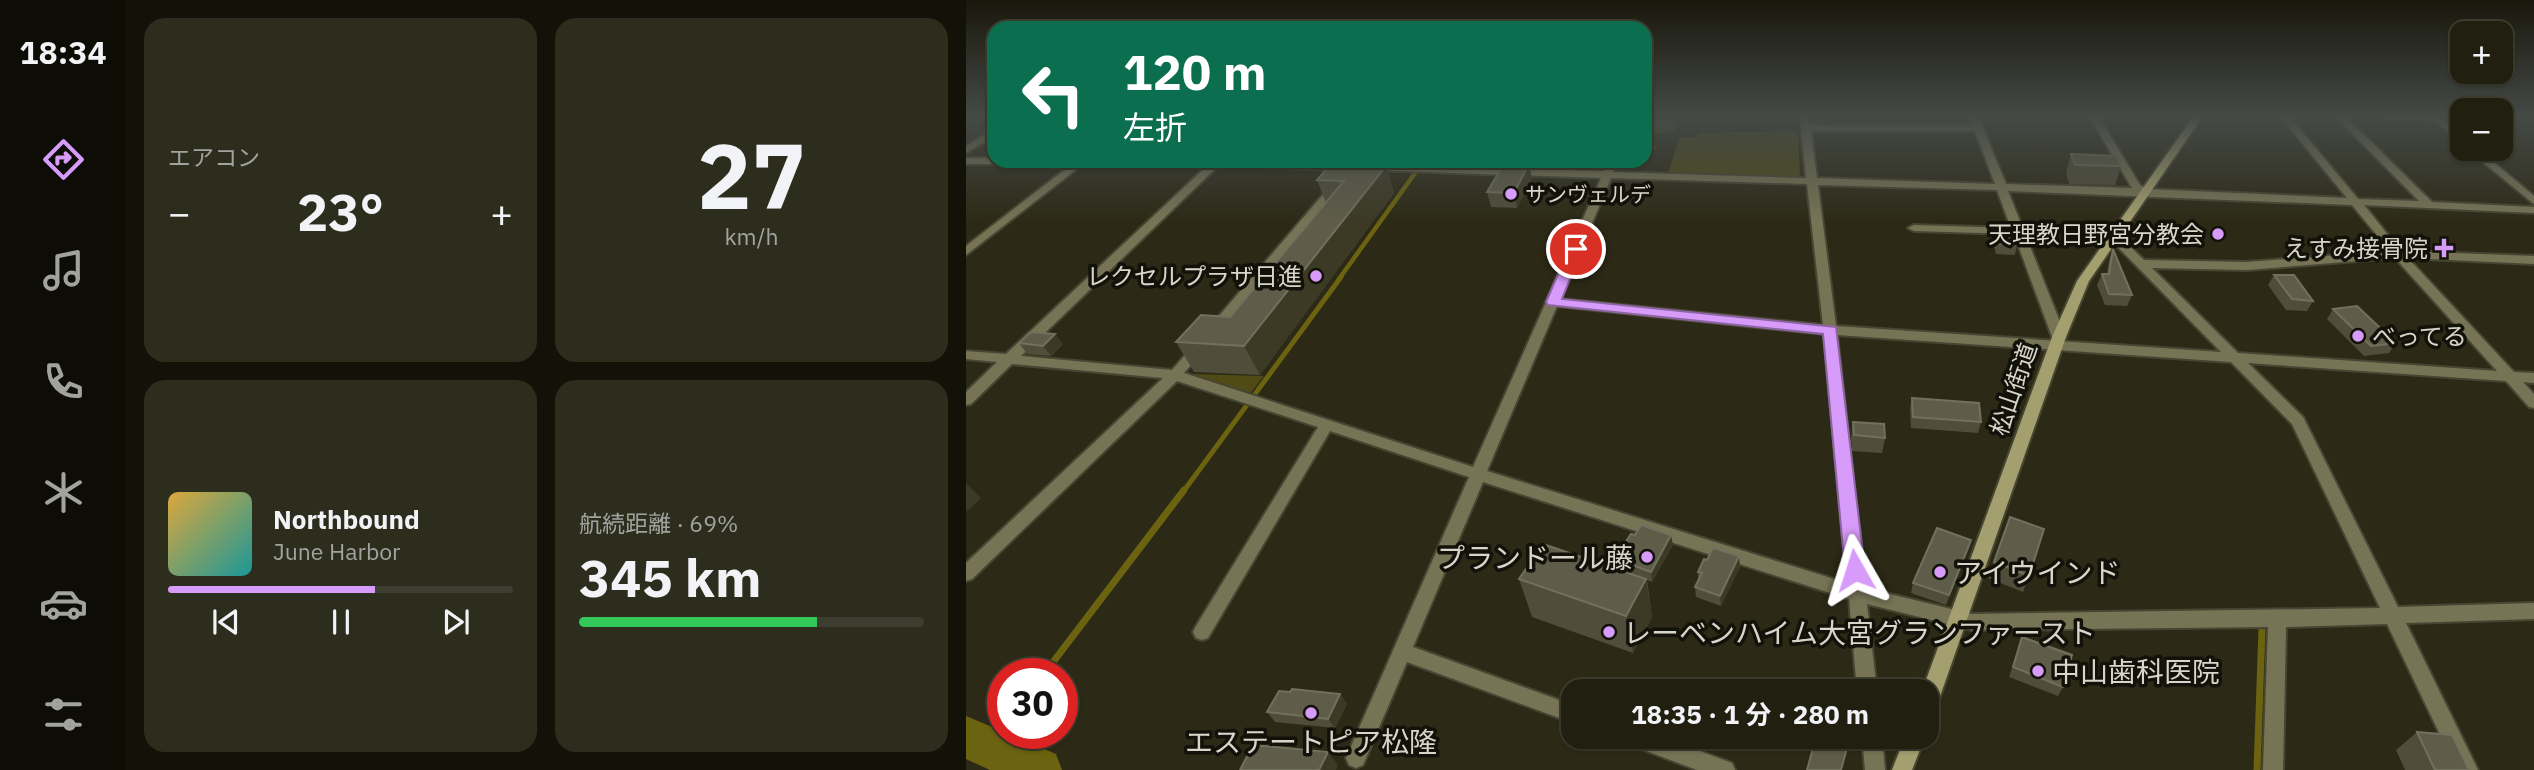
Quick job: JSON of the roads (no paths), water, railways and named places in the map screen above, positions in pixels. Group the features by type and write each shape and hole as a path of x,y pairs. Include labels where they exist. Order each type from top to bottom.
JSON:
{"main road":[{"name":"松山街道","path":"1937,679 2058,342 2083,281 2173,152"},
{"path":"1902,770 1910,749"}],"street":[{"path":"1809,152 1866,679"},
{"path":"1987,152 2058,342"},
{"path":"2115,152 2136,187 2145,192"},
{"path":"2314,152 2398,254 2534,403"},
{"path":"2376,152 2429,205"},
{"path":"966,161 987,161"},
{"path":"2486,161 2534,201"},
{"path":"966,252 1073,168"},
{"path":"966,400 1211,168"},
{"path":"966,575 1175,375 1351,168"},
{"path":"1462,168 1502,171 1610,168 1811,181 2145,192 2534,210"},
{"path":"1356,758 1404,652 1477,474 1610,168"},
{"path":"1914,228 2018,231"},
{"path":"2114,237 2298,422 2468,770"},
{"path":"2142,264 2247,266 2398,254 2534,260"},
{"path":"1553,302 1830,330 2058,342 2236,359 2534,378"},
{"path":"966,355 1175,375 1326,426 1857,594 1972,622 2277,619 2534,611"},
{"path":"1202,632 1326,426"},
{"path":"2273,770 2277,619"},
{"path":"1404,652 1561,710"},
{"path":"1667,749 1725,770"},
{"path":"1873,749 1875,770"}],"waterway":[{"path":"1339,279 1418,169"},
{"path":"1183,492 1341,277"},
{"path":"1056,658 1184,490"},
{"path":"2257,770 2262,629"},
{"path":"966,737 1040,770"}],"place":[{"name":"サンヴェルデ","path":"1511,194"},
{"name":"天理教日野宮分教会","path":"2218,234"},
{"name":"えすみ接骨院","path":"2444,248"},
{"name":"レクセルプラザ日進","path":"1316,276"},
{"name":"べってる","path":"2358,336"},
{"name":"プランドール藤","path":"1647,557"},
{"name":"アイウインド","path":"1940,572"},
{"name":"レーベンハイム大宮グランファースト","path":"1609,632"},
{"name":"中山歯科医院","path":"2038,671"},
{"name":"エステートピア松隆","path":"1311,713"}]}
